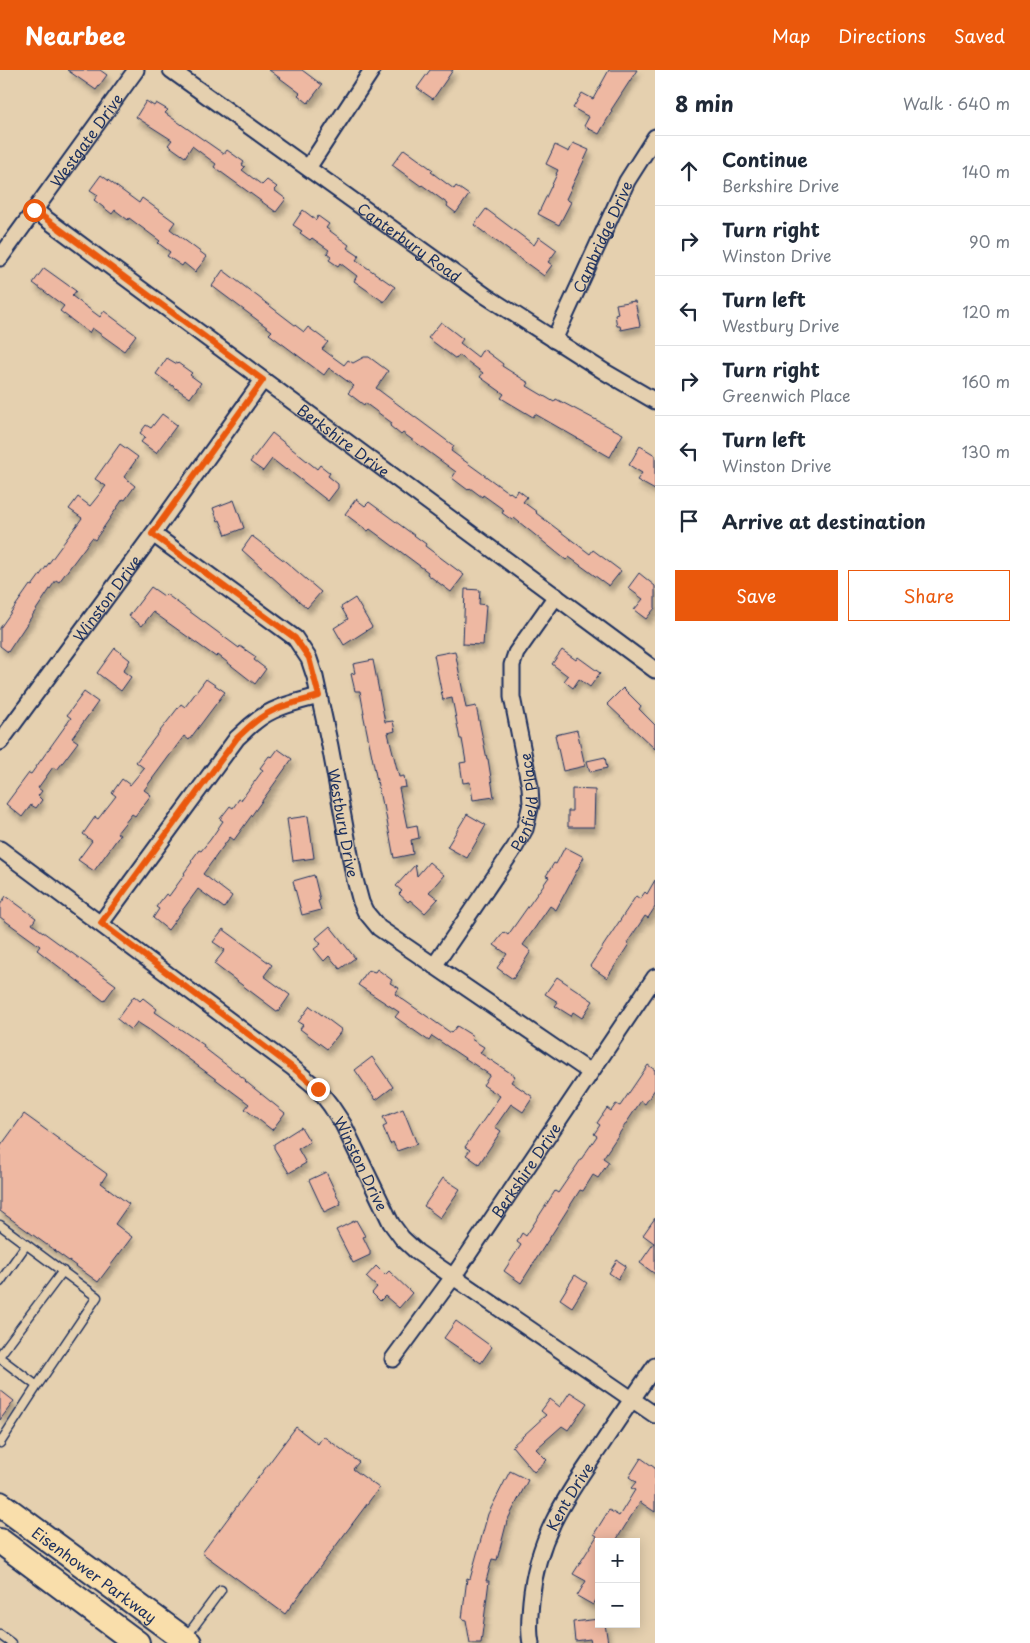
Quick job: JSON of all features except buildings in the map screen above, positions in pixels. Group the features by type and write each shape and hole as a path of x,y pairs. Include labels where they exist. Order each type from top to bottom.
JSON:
{"main road":[{"name":"Eisenhower Parkway","path":"0,1504 185,1642"},
{"name":"Eisenhower Parkway","path":"0,1541 137,1643"}],"street":[{"name":"Westgate Drive","path":"0,258 136,70"},
{"name":"Canterbury Road","path":"171,70 486,296 655,401"},
{"path":"308,168 372,70"},
{"name":"Cambridge Drive","path":"554,340 627,181 655,137"},
{"name":"Berkshire Drive","path":"34,210 655,670"},
{"name":"Winston Drive","path":"0,742 263,380"},
{"name":"Westbury Drive","path":"152,534 295,638 309,658 330,746 354,876 365,911 379,928 590,1072"},
{"name":"Penfield Place","path":"434,966 525,829 531,804 530,787 512,697 512,665 516,653 556,596"},
{"path":"101,923 237,738 256,721 266,715 289,705 319,696"},
{"name":"Winston Drive","path":"0,849 101,923 318,1089 343,1124 391,1223 416,1252 655,1415"},
{"name":"Berkshire Drive","path":"393,1359 453,1277 655,977"},
{"name":"Kent Drive","path":"531,1643 530,1612 532,1587 539,1553 548,1530 570,1490 655,1366"}],"lane":[{"path":"0,1225 97,1297 0,1443"},
{"path":"0,1282 26,1245"},
{"path":"37,1386 0,1357 63,1272"},
{"path":"185,1642 222,1590"},
{"path":"0,1635 12,1643"}],"route":[{"path":"34,210 263,380 152,534 295,638 309,658 319,696 289,705 266,715 256,721 237,738 101,923 318,1089"}]}
